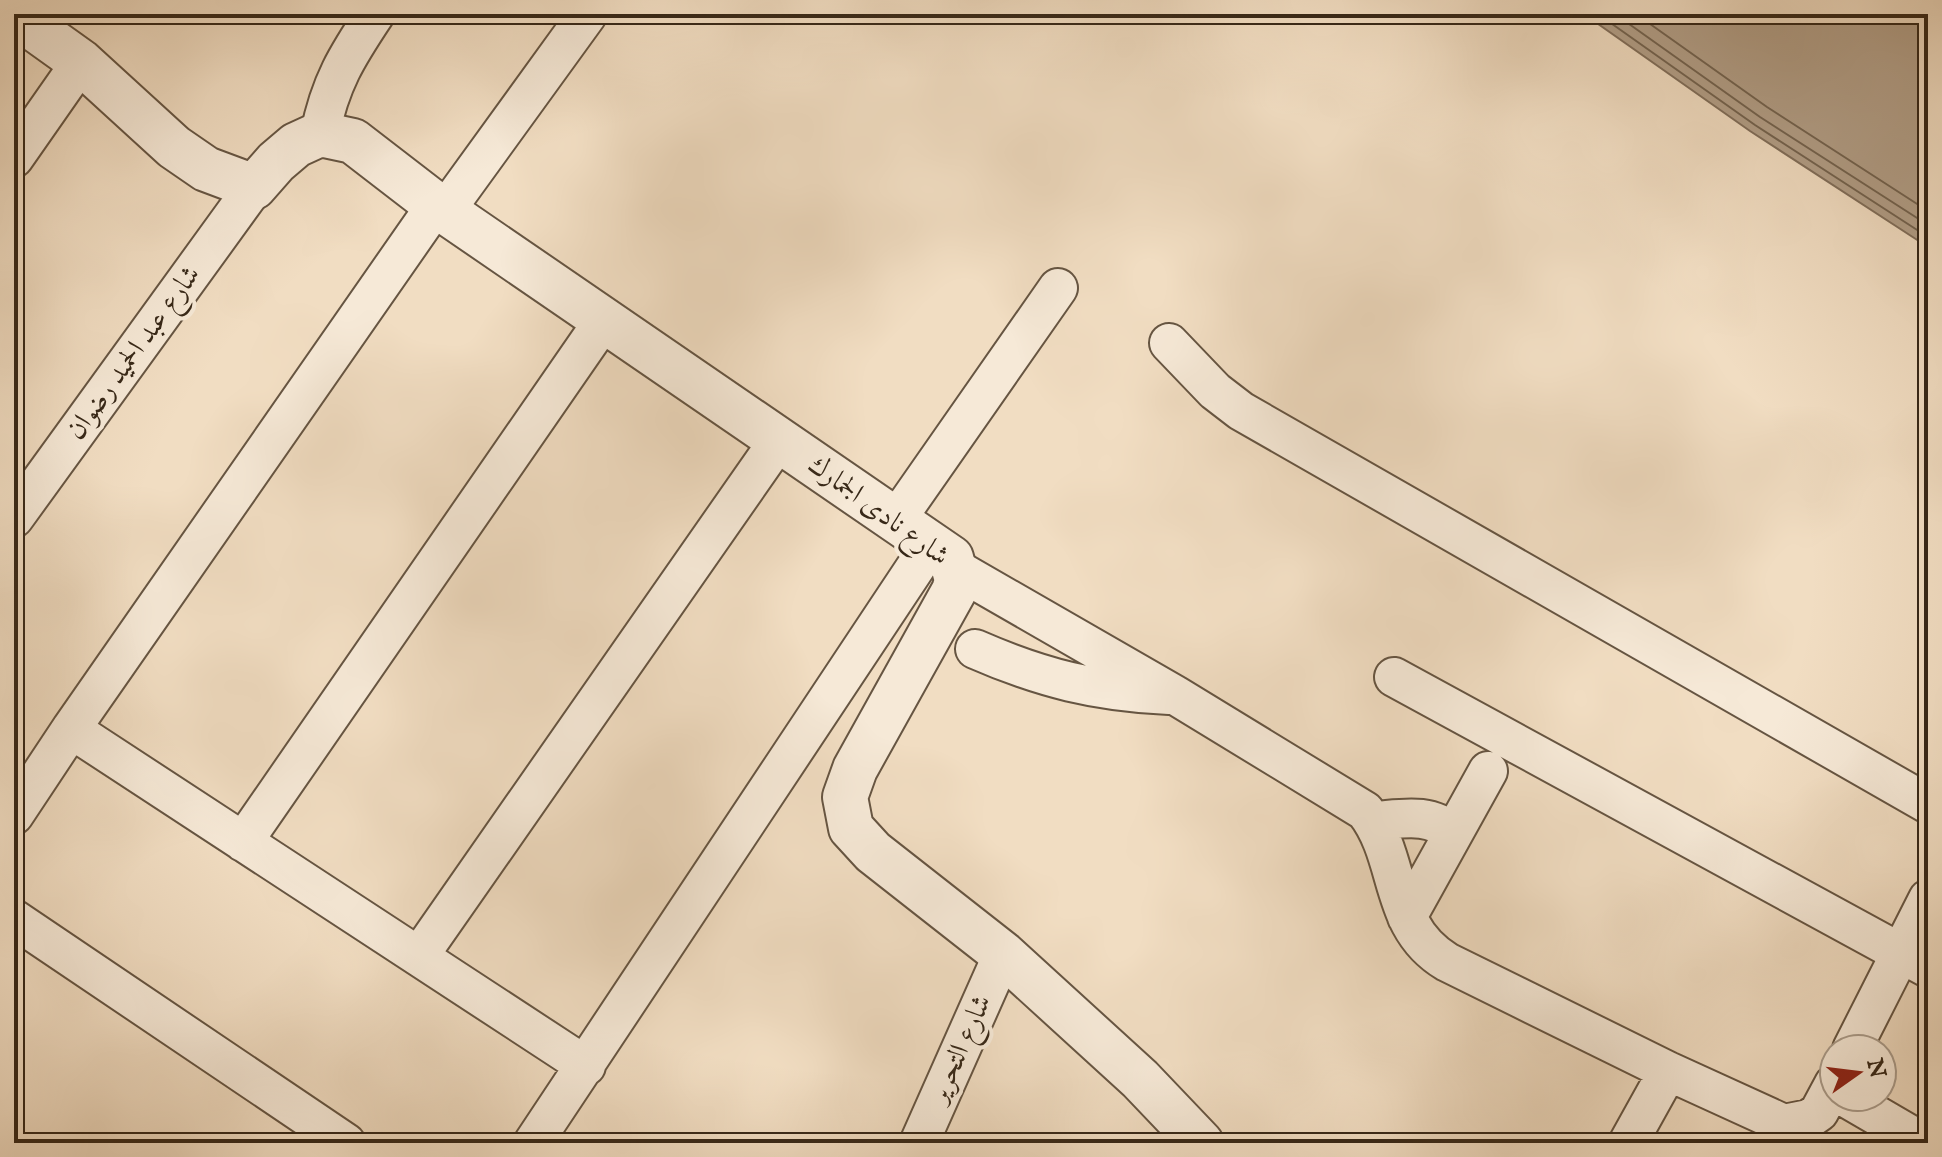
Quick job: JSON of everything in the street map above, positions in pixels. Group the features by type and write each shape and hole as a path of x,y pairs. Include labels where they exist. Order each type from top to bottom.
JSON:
{"street":[{"path":"14,14 81,62 174,147 206,169 254,187 296,145 320,134 338,72 375,14"},
{"path":"14,815 71,729 440,208 587,15"},
{"path":"14,158 81,62"},
{"name":"شارع نادى الجمارك","path":"320,134 353,141 440,208 927,544 957,580 954,591 855,769 845,797 851,828 873,852 1003,954 1140,1079 1201,1143"},
{"name":"شارع عبد الحميد رضوان","path":"14,518 254,187"},
{"path":"533,1143 927,544 1058,288"},
{"path":"243,842 604,320"},
{"path":"1169,343 1198,376 1241,411 1928,804"},
{"path":"419,956 779,440"},
{"path":"927,544 1355,803 1374,821 1415,936 1429,951 1668,1071 1784,1124 1809,1119 1818,1113"},
{"path":"975,649 1023,670 1072,685 1123,693 1175,695"},
{"path":"1394,677 1915,960"},
{"path":"71,729 586,1066"},
{"path":"1407,917 1488,771"},
{"path":"1374,821 1430,819 1443,824 1453,833"},
{"path":"1863,1033 1915,960 1928,899"},
{"path":"14,919 346,1143"},
{"name":"شارع التحرير","path":"919,1143 1003,954"},
{"path":"1628,1143 1668,1071"},
{"path":"1856,1113 1870,1130 1924,1143"}],"water":[{"path":"1584,14 1928,14 1928,247 1750,131"}]}
